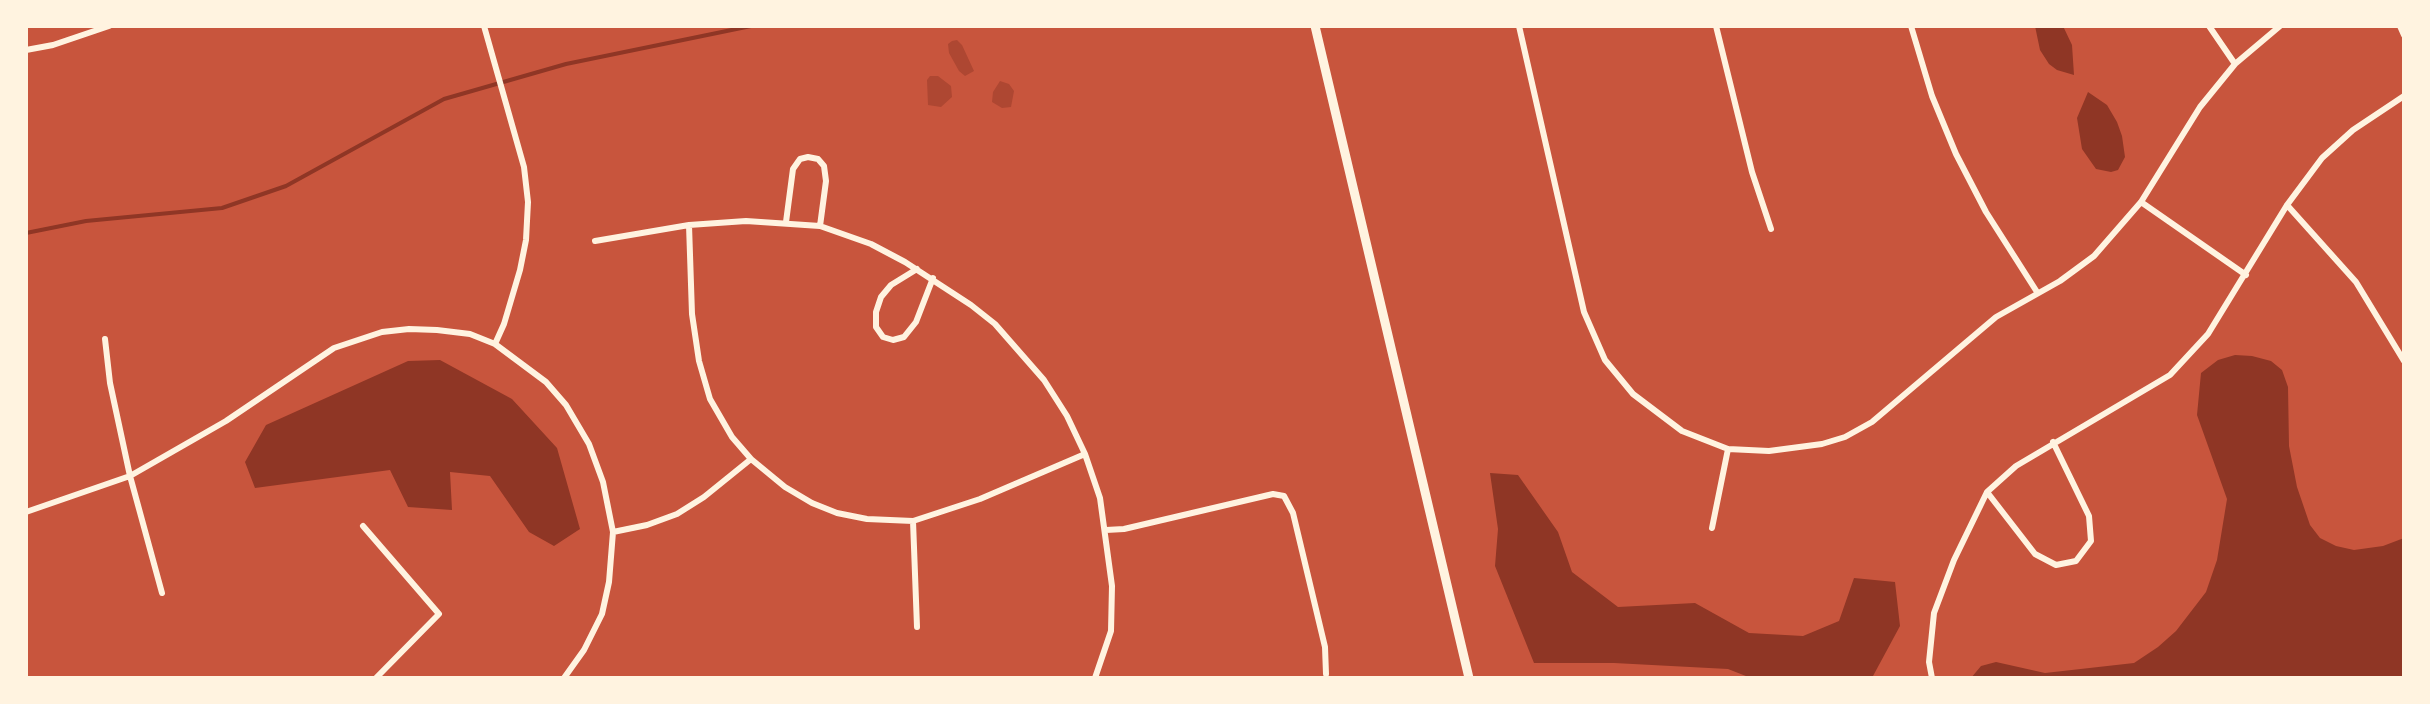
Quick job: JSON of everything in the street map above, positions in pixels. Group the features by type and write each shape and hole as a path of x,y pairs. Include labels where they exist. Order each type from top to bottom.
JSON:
{"main road":[{"path":"1315,26 1469,678"}],"street":[{"path":"26,50 53,45 109,26"},
{"path":"484,26 524,167 528,202 526,240 520,270 495,344"},
{"path":"1519,26 1584,312 1605,360 1633,394 1682,431 1728,449 1769,451 1822,444 1845,437 1872,422 1996,317 2060,281 2094,256 2141,202 2200,107 2235,64 2280,26"},
{"path":"1716,26 1752,172 1771,229"},
{"path":"1911,26 1932,96 1956,154 1986,212 2037,292"},
{"path":"2209,26 2235,64"},
{"path":"2400,26 2404,35"},
{"path":"1932,678 1929,662 1934,613 1954,560 1987,492 2016,466 2053,442 2170,375 2208,334 2287,205 2322,158 2353,130 2404,96"},
{"path":"786,222 793,169 800,159 808,157 818,159 824,166 826,181 820,226"},
{"path":"2141,202 2246,275"},
{"path":"2287,205 2356,282 2404,361"},
{"path":"595,241 689,225 786,222 820,226 871,244 933,278 971,305 1017,347 1044,380 1067,416 1085,454 1100,498 1112,586 1111,631 1095,678"},
{"path":"689,225 692,314 699,361 710,399 732,437 751,459 785,487 812,503 837,513 867,519 913,521 980,499 1085,454"},
{"path":"917,269 891,285 881,297 876,312 876,327 883,337 893,340 904,337 916,322 933,278"},
{"path":"26,512 130,476 226,421 334,348 382,332 437,330 470,334 495,344 546,382 566,405 589,444 603,482 613,532 609,582 602,614 584,650 564,678"},
{"path":"105,339 110,383 130,476 162,593"},
{"path":"1987,492 2035,554 2056,565 2076,561 2091,541 2089,516 2053,442"},
{"path":"1712,528 1728,449"},
{"path":"613,532 647,525 677,514 704,497 751,459"},
{"path":"1106,530 1124,529 1273,494 1284,496 1293,513 1325,647 1326,674"},
{"path":"913,521 917,627"},
{"path":"363,526 439,614 376,678"}],"shaded area":[{"path":"2035,26 2063,26 2072,45 2074,75 2049,64 2040,50"},
{"path":"957,40 974,71 965,76 949,53 948,44"},
{"path":"930,76 938,76 951,86 952,97 941,107 928,105 927,80"},
{"path":"1000,81 1009,84 1014,91 1011,107 1002,108 992,102 993,92"},
{"path":"2088,92 2107,105 2117,122 2125,157 2118,170 2096,169 2082,149 2077,118"},
{"path":"2235,355 2271,361 2282,370 2288,387 2289,446 2297,487 2310,525 2320,538 2354,550 2383,546 2404,538 2404,678 1971,678 1981,666 1996,662 2045,673 2134,663 2176,631 2206,592 2217,560 2227,499 2197,415 2201,373 2218,360"},
{"path":"440,360 512,399 557,448 580,529 554,546 529,532 490,476 450,472 452,510 408,507 390,470 255,488 245,462 266,425 408,361"},
{"path":"1490,473 1518,475 1558,532 1572,572 1618,607 1695,603 1749,633 1803,636 1839,621 1854,578 1895,582 1900,626 1873,676 1868,678 1751,678 1728,669 1614,663 1534,663 1495,566 1498,529"}],"waterway":[{"path":"26,233 86,221 222,208 286,186 444,99 566,64 751,26"}]}
